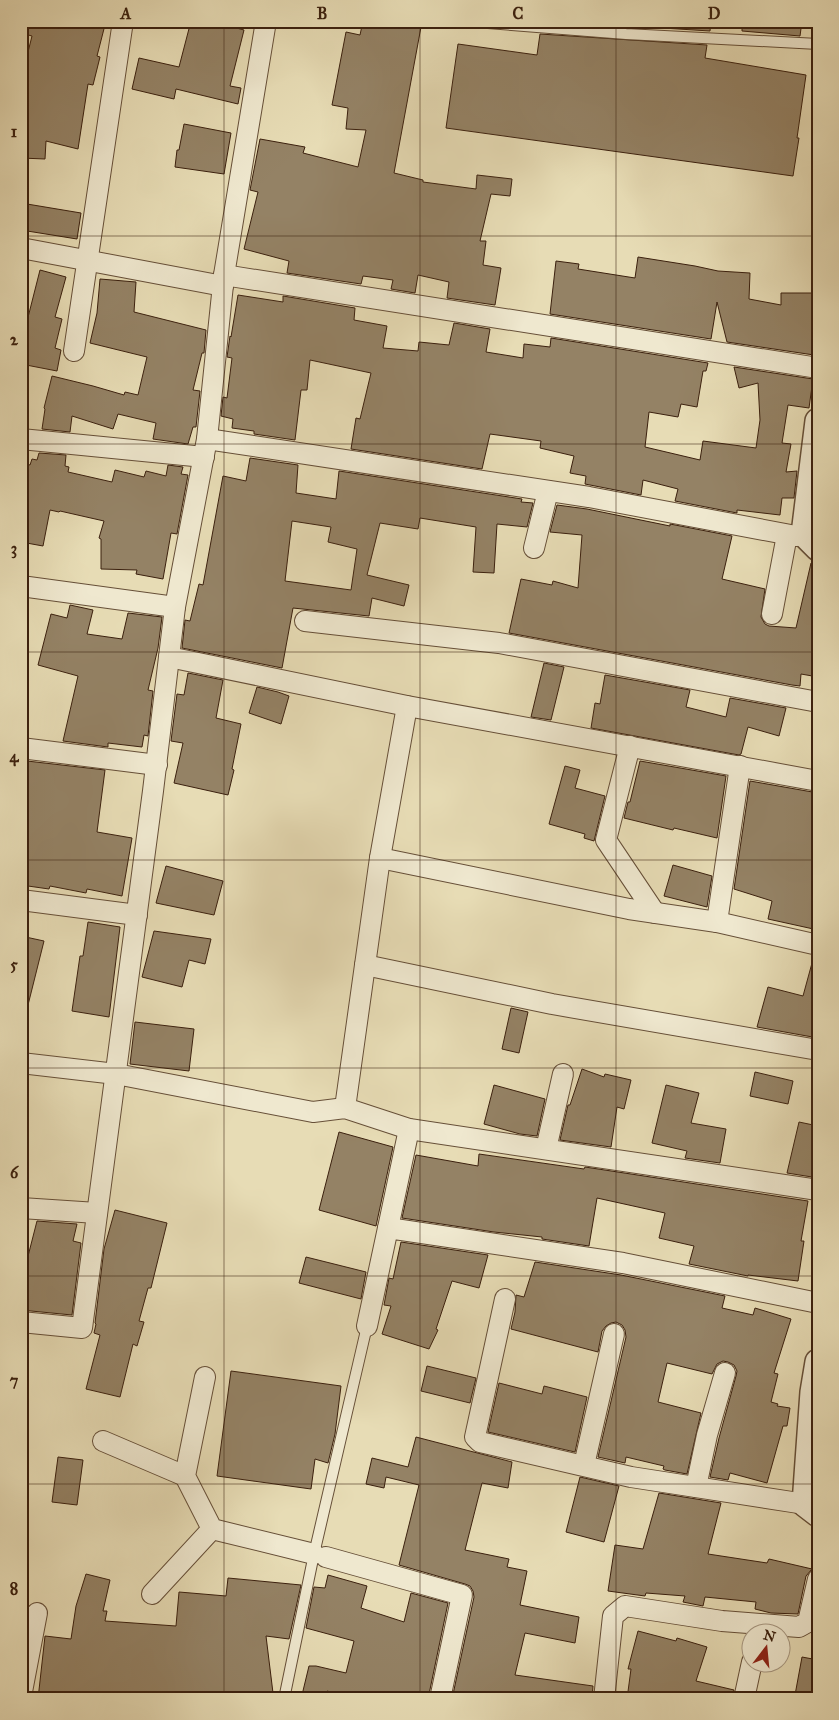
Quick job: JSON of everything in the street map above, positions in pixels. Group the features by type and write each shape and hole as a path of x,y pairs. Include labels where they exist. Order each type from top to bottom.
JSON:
{"street":[{"path":"74,352 123,21"},
{"path":"21,1322 82,1328 176,607 205,448 223,280 266,21"},
{"path":"21,248 87,260 818,368"},
{"path":"772,614 803,539 818,421"},
{"path":"21,439 205,448 548,491 803,539"},
{"path":"534,548 548,491"},
{"path":"21,586 176,607"},
{"path":"305,621 499,643 818,702"},
{"path":"169,657 407,706 818,781"},
{"path":"345,1108 380,858 407,706"},
{"path":"630,746 606,840 655,913"},
{"path":"21,748 156,766"},
{"path":"718,922 740,766"},
{"path":"380,858 629,909 718,922 818,945"},
{"path":"21,900 137,915"},
{"path":"365,965 552,1004 818,1050"},
{"path":"21,1063 116,1074 313,1112 345,1108 409,1129 818,1190"},
{"path":"546,1149 563,1074"},
{"path":"367,1326 409,1129"},
{"path":"21,1208 97,1213"},
{"path":"388,1228 623,1263 818,1303"},
{"path":"505,1299 475,1437 480,1442 631,1477 696,1487 811,1509 813,1392 818,1362"},
{"path":"584,1466 614,1334"},
{"path":"696,1487 707,1435 725,1373"},
{"path":"205,1376 185,1476 212,1529 462,1595 440,1699"},
{"path":"104,1441 185,1476"},
{"path":"152,1594 212,1529"},
{"path":"792,1627 799,1627 808,1622 818,1579"},
{"path":"604,1699 613,1616 625,1606 742,1625"},
{"path":"21,1697 37,1613"},
{"path":"744,1699 750,1672"}],"lane":[{"path":"462,21 626,34 818,44"},
{"path":"284,1699 320,1556 367,1326"}],"building":[{"path":"21,21 106,21 97,56 100,57 93,85 88,84 78,149 46,141 45,159 21,158 21,80 32,36 21,33"},
{"path":"191,21 210,21 244,30 230,86 241,88 238,104 176,89 174,99 132,89 139,58 179,67"},
{"path":"363,21 389,21 421,27 394,173 423,180 423,182 476,189 477,175 512,179 510,196 491,194 480,241 486,241 483,265 501,268 495,305 447,298 449,282 418,275 415,293 391,289 393,280 363,276 361,284 287,273 289,261 244,249 258,192 250,190 260,139 305,147 303,153 358,167 366,130 346,129 348,108 332,105 346,32 360,35"},
{"path":"552,21 711,21 710,31"},
{"path":"742,21 802,21 800,36 742,31"},
{"path":"540,34 707,45 705,58 806,75 793,176 446,128 458,44 537,55"},
{"path":"184,124 231,133 224,174 175,167 177,150 179,150"},
{"path":"21,203 81,213 77,239 21,230"},
{"path":"638,257 718,271 750,273 749,299 781,305 781,293 815,293 814,355 727,342 717,302 711,339 550,314 556,261 579,264 578,269 635,278"},
{"path":"40,270 66,277 55,317 62,319 55,348 61,350 57,371 21,364 21,345"},
{"path":"100,279 136,282 134,312 206,330 204,353 202,353 193,390 200,391 196,427 193,427 188,444 153,439 156,423 118,414 113,429 72,416 70,432 42,429 44,408 52,376 124,395 125,392 138,395 147,357 90,343 97,313"},
{"path":"238,295 283,302 283,296 355,308 354,320 387,326 383,348 418,351 419,342 449,345 454,323 490,329 486,352 523,358 524,344 550,347 551,338 708,363 706,371 703,371 697,407 681,404 678,417 649,412 645,447 700,460 703,441 756,448 760,420 758,383 739,388 734,367 813,379 809,408 788,405 782,443 791,444 786,472 797,471 794,498 782,498 780,515 737,510 737,513 675,501 678,489 643,480 641,495 585,484 586,476 570,473 574,456 540,448 541,441 490,434 482,469 351,449 356,418 360,419 371,373 310,360 307,390 301,390 295,440 254,434 254,431 232,428 233,419 221,416 223,397 227,398 232,358 227,357"},
{"path":"39,453 66,455 65,466 69,467 68,472 112,482 115,470 144,477 146,471 166,476 168,465 183,467 181,474 188,475 177,534 171,533 163,579 136,574 137,570 101,569 101,539 99,538 104,521 50,510 43,546 21,542 21,463 30,465 32,459 37,460"},
{"path":"250,458 298,465 296,493 336,499 339,471 522,499 521,502 533,503 527,527 497,524 494,573 473,572 476,527 420,518 418,529 380,523 367,575 409,585 404,606 372,598 369,616 293,608 282,668 182,648 185,620 190,621 199,584 203,585 223,476 246,481","holes":["292,521 331,527 328,542 357,549 351,590 285,581"]},
{"path":"557,505 732,536 722,579 765,589 761,617 765,624 769,626 796,628 811,563 818,564 818,677 801,674 800,686 792,685 509,633 521,579 552,585 553,581 578,588 582,535 550,532"},
{"path":"70,605 93,610 87,634 122,639 128,613 162,617 158,648 148,690 153,691 148,736 144,735 142,747 108,743 108,747 63,741 78,676 38,665 51,614 67,618"},
{"path":"544,663 564,667 551,720 531,717"},
{"path":"188,673 223,680 216,718 241,724 228,795 174,783 183,743 171,741 177,694 184,695"},
{"path":"605,675 690,690 686,707 726,717 730,698 786,708 779,736 748,727 741,754 739,755 591,728 595,703 600,704"},
{"path":"257,687 289,696 281,724 249,713"},
{"path":"27,761 105,770 97,832 132,838 122,896 87,889 86,893 50,886 49,889 21,885 21,785"},
{"path":"640,761 726,776 717,838 624,818"},
{"path":"565,766 580,770 575,788 605,796 594,841 584,838 585,834 549,824"},
{"path":"750,781 818,793 818,930 768,919 772,901 734,889"},
{"path":"673,865 712,876 707,907 664,896"},
{"path":"166,866 223,881 214,915 156,903"},
{"path":"88,922 120,927 109,1017 72,1011 80,956 83,956"},
{"path":"154,931 211,939 205,964 189,960 182,987 142,977"},
{"path":"21,936 44,941 27,1009 21,1008"},
{"path":"812,963 818,964 818,1038 757,1027 768,987 803,996"},
{"path":"511,1008 528,1012 519,1053 502,1049"},
{"path":"135,1022 194,1029 189,1071 130,1064"},
{"path":"582,1069 604,1077 605,1074 631,1080 624,1109 617,1107 611,1147 560,1140 568,1105 570,1105"},
{"path":"755,1072 793,1081 788,1104 750,1096"},
{"path":"494,1085 545,1099 537,1136 520,1134 484,1124"},
{"path":"666,1085 699,1093 691,1123 726,1129 720,1163 685,1158 687,1151 652,1143"},
{"path":"799,1122 818,1126 818,1164 816,1174 813,1173 812,1177 787,1173"},
{"path":"339,1132 393,1147 376,1226 319,1210"},
{"path":"479,1154 584,1169 585,1167 808,1201 801,1241 804,1241 798,1281 748,1276 689,1264 694,1246 659,1238 665,1213 597,1198 589,1246 542,1239 542,1237 494,1232 402,1218 416,1155 478,1166"},
{"path":"115,1210 167,1223 151,1288 148,1288 139,1321 144,1322 137,1346 133,1344 120,1397 86,1389 100,1335 94,1333 95,1323 104,1249"},
{"path":"37,1221 77,1224 73,1241 81,1243 72,1315 21,1310 21,1267 25,1268"},
{"path":"401,1242 488,1255 479,1288 452,1281 436,1329 438,1330 429,1349 382,1334 391,1306 384,1305 389,1278 393,1279"},
{"path":"306,1257 366,1272 361,1299 299,1283"},
{"path":"535,1262 621,1275 725,1296 722,1308 753,1315 755,1308 791,1319 774,1373 778,1374 771,1402 778,1404 777,1406 790,1408 787,1426 783,1426 767,1483 730,1473 728,1480 710,1477 737,1371 734,1365 723,1361 717,1364 712,1374 667,1363 658,1402 701,1413 687,1474 665,1470 663,1469 664,1466 626,1457 625,1463 598,1457 626,1337 625,1330 622,1325 616,1322 606,1326 602,1331 598,1352 511,1329 516,1295 524,1297"},
{"path":"427,1366 476,1378 470,1403 421,1391"},
{"path":"231,1371 341,1386 335,1434 328,1463 315,1459 311,1489 217,1476"},
{"path":"499,1383 542,1394 544,1386 587,1397 575,1452 488,1432"},
{"path":"416,1437 512,1462 508,1488 482,1483 465,1550 509,1559 507,1567 527,1571 520,1605 579,1617 575,1643 525,1633 515,1675 593,1686 592,1699 452,1699 474,1597 473,1591 470,1586 465,1584 399,1565 419,1485 386,1477 384,1488 366,1484 372,1458 408,1467"},
{"path":"58,1457 83,1460 77,1505 52,1502"},
{"path":"580,1477 619,1486 604,1542 566,1532"},
{"path":"659,1493 721,1503 708,1554 767,1563 769,1559 812,1569 806,1576 798,1614 771,1613 755,1609 756,1602 705,1597 703,1606 683,1602 685,1596 646,1593 645,1596 608,1591 615,1545 643,1549"},
{"path":"86,1574 110,1580 103,1611 107,1611 105,1621 176,1626 179,1592 226,1596 228,1578 301,1585 289,1639 266,1636 273,1693 263,1696 263,1699 218,1699 185,1696 184,1699 38,1699 45,1636 71,1639 76,1606"},
{"path":"328,1575 367,1586 361,1608 404,1622 411,1593 448,1603 428,1699 356,1699 327,1691 326,1699 316,1699 302,1695 309,1666 346,1673 354,1641 306,1628 314,1587 325,1588"},
{"path":"638,1631 676,1641 677,1638 707,1647 696,1681 734,1690 732,1699 627,1699 631,1669 628,1669"},
{"path":"802,1657 818,1660 818,1699 795,1695"}]}
